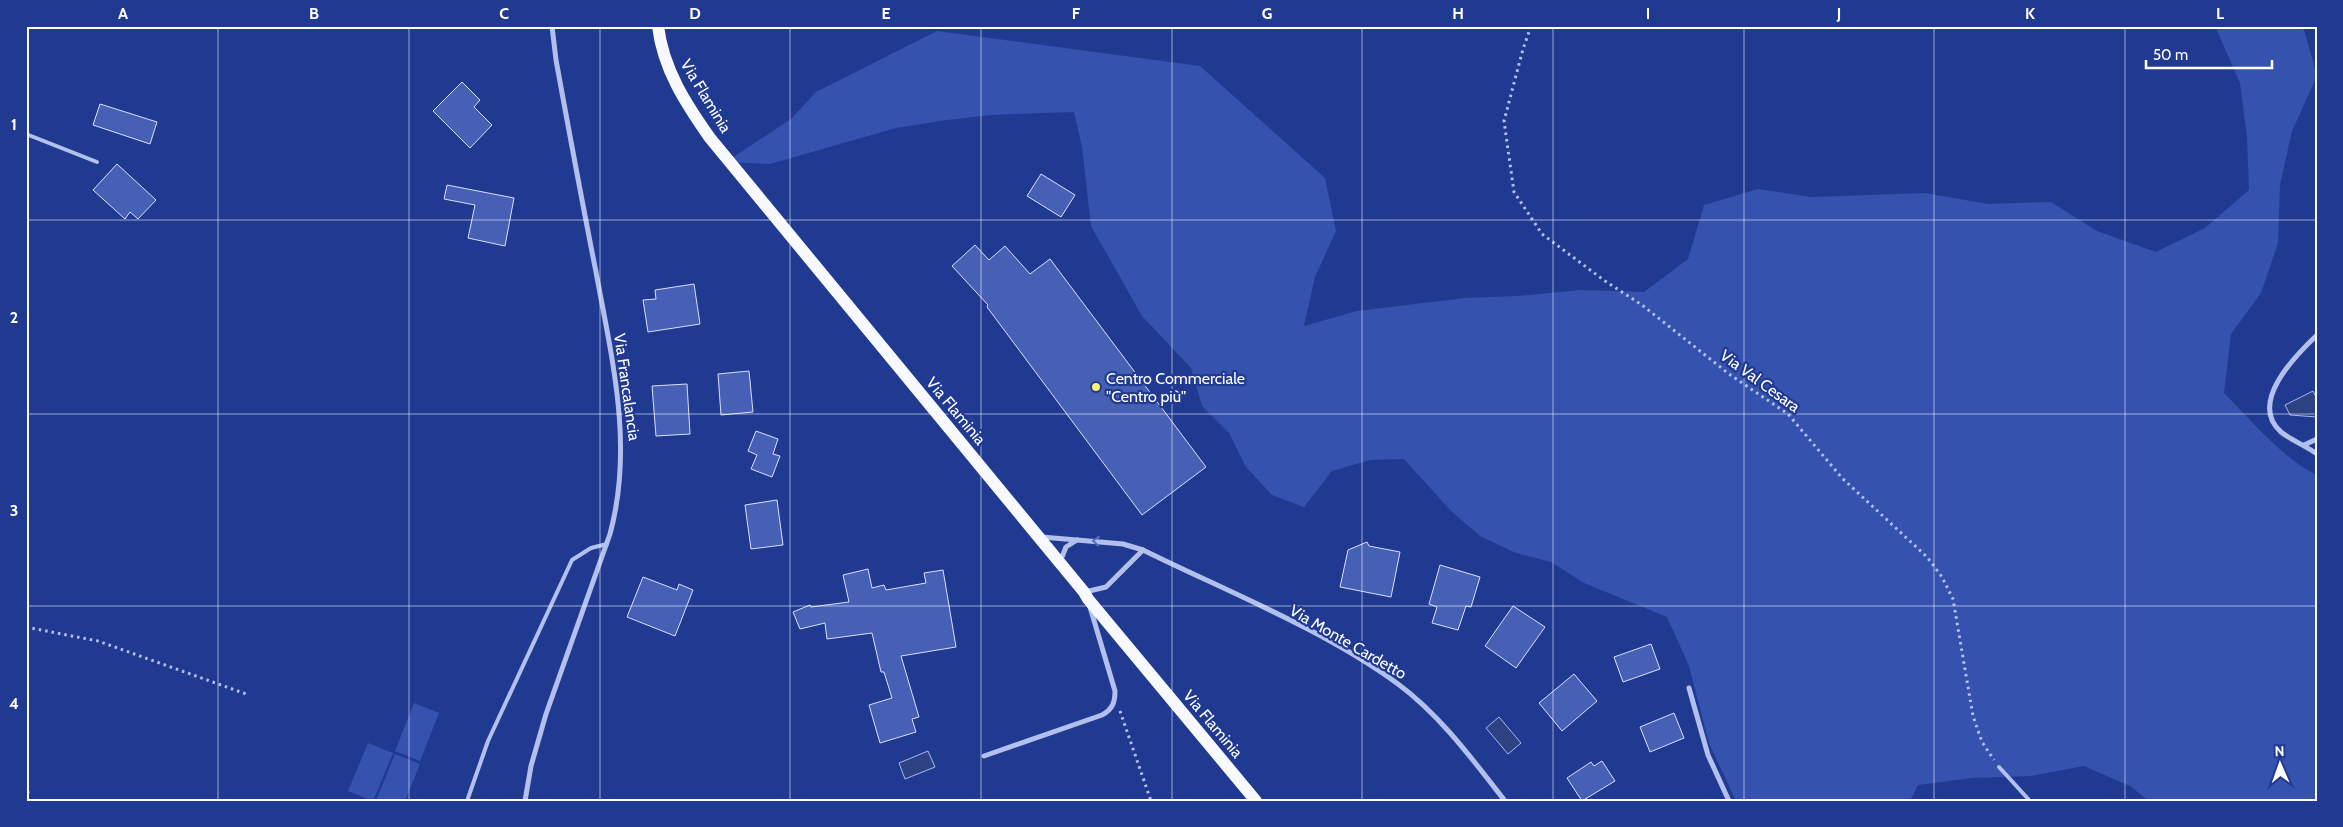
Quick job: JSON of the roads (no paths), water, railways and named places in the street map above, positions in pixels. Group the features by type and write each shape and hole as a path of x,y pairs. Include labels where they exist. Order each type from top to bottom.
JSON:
{"main road":[{"name":"Via Flaminia","path":"658,26 662,51 673,79 710,138 1256,801"}],"street":[{"name":"Via Francalancia","path":"525,801 531,766 546,714 615,518 622,436 616,379 556,60 552,26"},
{"path":"2317,336 2279,379 2270,403 2270,415 2276,427 2285,435 2317,454"},
{"path":"2304,445 2317,439"},
{"name":"Via Monte Cardetto","path":"1039,537 1124,544 1143,550 1308,631 1367,664 1398,684 1437,720 1505,801"},
{"path":"1060,562 1066,548 1078,540"},
{"path":"984,756 1102,715 1111,709 1115,698 1114,686 1086,596 1106,587 1143,550"},
{"path":"1689,688 1708,755 1730,801"}],"lane":[{"path":"26,134 96,162"},
{"path":"467,801 488,741 572,560 591,548 607,544"},
{"path":"1999,767 2030,801"}],"place":[{"name":"Centro Commerciale \"Centro più\"","path":"1096,387"}]}
